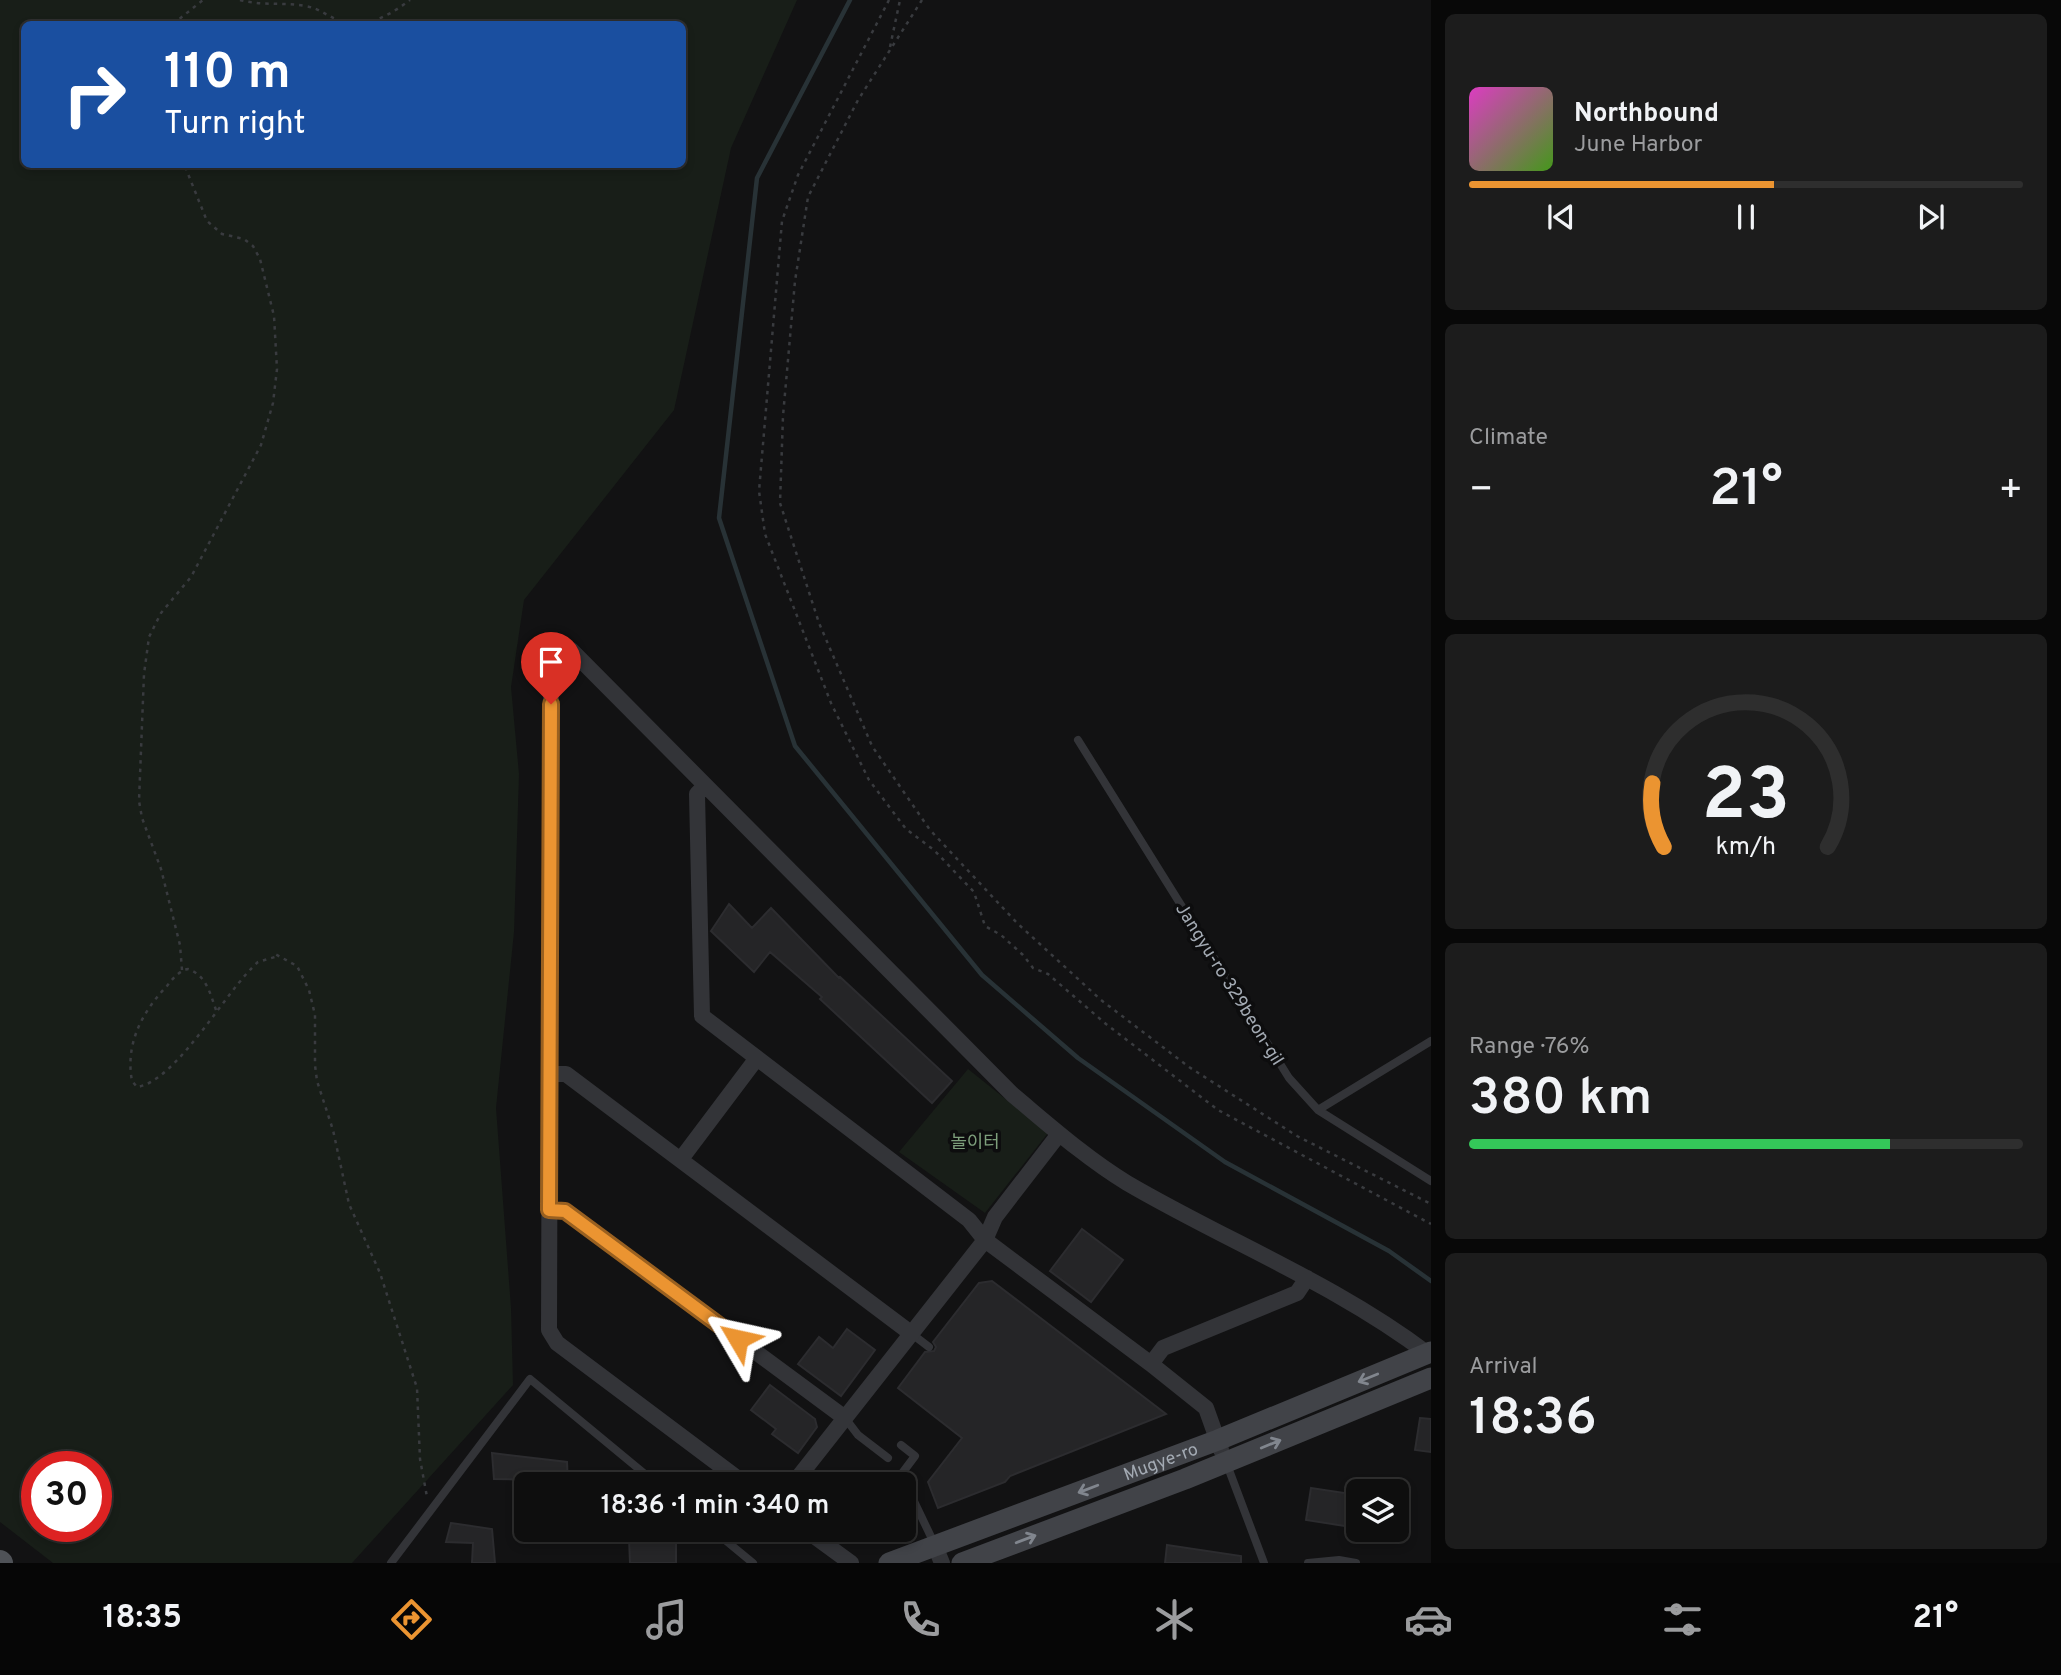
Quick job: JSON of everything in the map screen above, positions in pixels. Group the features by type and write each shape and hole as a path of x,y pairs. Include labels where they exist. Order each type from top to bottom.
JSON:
{"main road":[{"name":"Mugye-ro","path":"889,1563 939,1554 1429,1353"},
{"name":"Mugye-ro","path":"962,1563 1226,1462 1431,1378"}],"street":[{"path":"729,1472 557,1343 549,1330 551,677 556,654 571,650 1013,1095 1059,1134 1123,1181 1190,1219 1307,1278 1429,1353"},
{"path":"705,786 697,794 702,1016 969,1220 985,1240 1151,1364 1206,1409 1226,1462"},
{"path":"681,1158 757,1058"},
{"path":"550,1074 566,1074 912,1334"},
{"path":"802,1472 985,1240 995,1217 1059,1134"},
{"path":"549,1210 565,1211 845,1418"},
{"path":"1151,1364 1163,1348 1297,1293 1307,1278"},
{"path":"822,1542 851,1563"}],"lane":[{"name":"Jangyu-ro 329beon-gil","path":"1077,740 1289,1078 1318,1110 1431,1181"},
{"path":"1318,1110 1431,1041"},
{"path":"912,1334 929,1347"},
{"path":"391,1563 530,1380 642,1472"},
{"path":"845,1418 858,1435 888,1458"},
{"path":"901,1445 915,1456 904,1472"},
{"path":"1226,1462 1265,1563"},
{"path":"916,1506 939,1554"},
{"path":"728,1542 753,1563"},
{"path":"1308,1563 1339,1560 1356,1563"}],"path":[{"path":"177,21 203,0"},
{"path":"240,0 257,4 308,6 343,21"},
{"path":"372,21 388,15 411,0"},
{"path":"889,0 798,175 782,221 759,491 765,534 836,714 869,780 906,829 934,850 974,892 985,926 1001,935 1034,968 1048,974 1096,1017 1208,1102 1431,1224"},
{"path":"890,51 900,0"},
{"path":"922,0 858,100 808,197 791,322 783,416 780,503 819,623 872,746 930,831 1017,923 1101,1000 1189,1067 1297,1136 1431,1204"},
{"path":"182,970 180,945 139,801 146,652 155,622 191,577 261,444 273,403 277,360 274,316 265,272 258,253 244,239 222,234 212,227 204,215 186,168"},
{"path":"216,1010 202,977 196,971 182,970 154,1000 138,1026 131,1057 132,1082 137,1087 143,1086 168,1070 252,967 266,957 275,957 275,954 298,966 306,980 315,1015 317,1080 333,1129 349,1204 380,1273 417,1388 420,1460 430,1510"}],"green space":[{"path":"0,0 797,0 731,148 674,410 524,600 511,687 519,774 514,932 496,1108 511,1308 513,1385 352,1563 53,1563 26,1542 112,1542 112,1451 21,1451 21,1538 0,1522"},
{"name":"놀이터","path":"968,1069 1048,1133 985,1213 899,1152"}],"building":[{"path":"729,904 752,928 771,908 839,978 952,1081 932,1103 820,999 822,997 770,952 754,972 711,931"},
{"path":"1082,1229 1123,1260 1091,1302 1050,1271"},
{"path":"992,1281 1166,1414 1010,1476 1005,1482 938,1508 928,1482 962,1438 898,1388 925,1352 934,1351 936,1347 933,1342 979,1283"},
{"path":"847,1329 875,1350 841,1396 798,1364 819,1337 833,1348"},
{"path":"770,1385 815,1419 817,1427 798,1453 772,1434 776,1429 751,1410"},
{"path":"1420,1418 1431,1419 1431,1452 1415,1450"},
{"path":"492,1453 567,1462 567,1472 514,1472 514,1479 494,1479"},
{"path":"1311,1488 1346,1493 1346,1526 1306,1520"},
{"path":"451,1523 492,1529 495,1563 472,1563 473,1543 446,1542"},
{"path":"629,1542 676,1542 676,1563 630,1563"},
{"path":"1167,1545 1241,1556 1241,1563 1165,1563"}],"waterway":[{"path":"850,0 757,178 719,518 795,746 982,975 1078,1058 1225,1162 1389,1251 1431,1281"}],"route":[{"path":"551,704 549,1210 565,1211 738,1339"}]}
